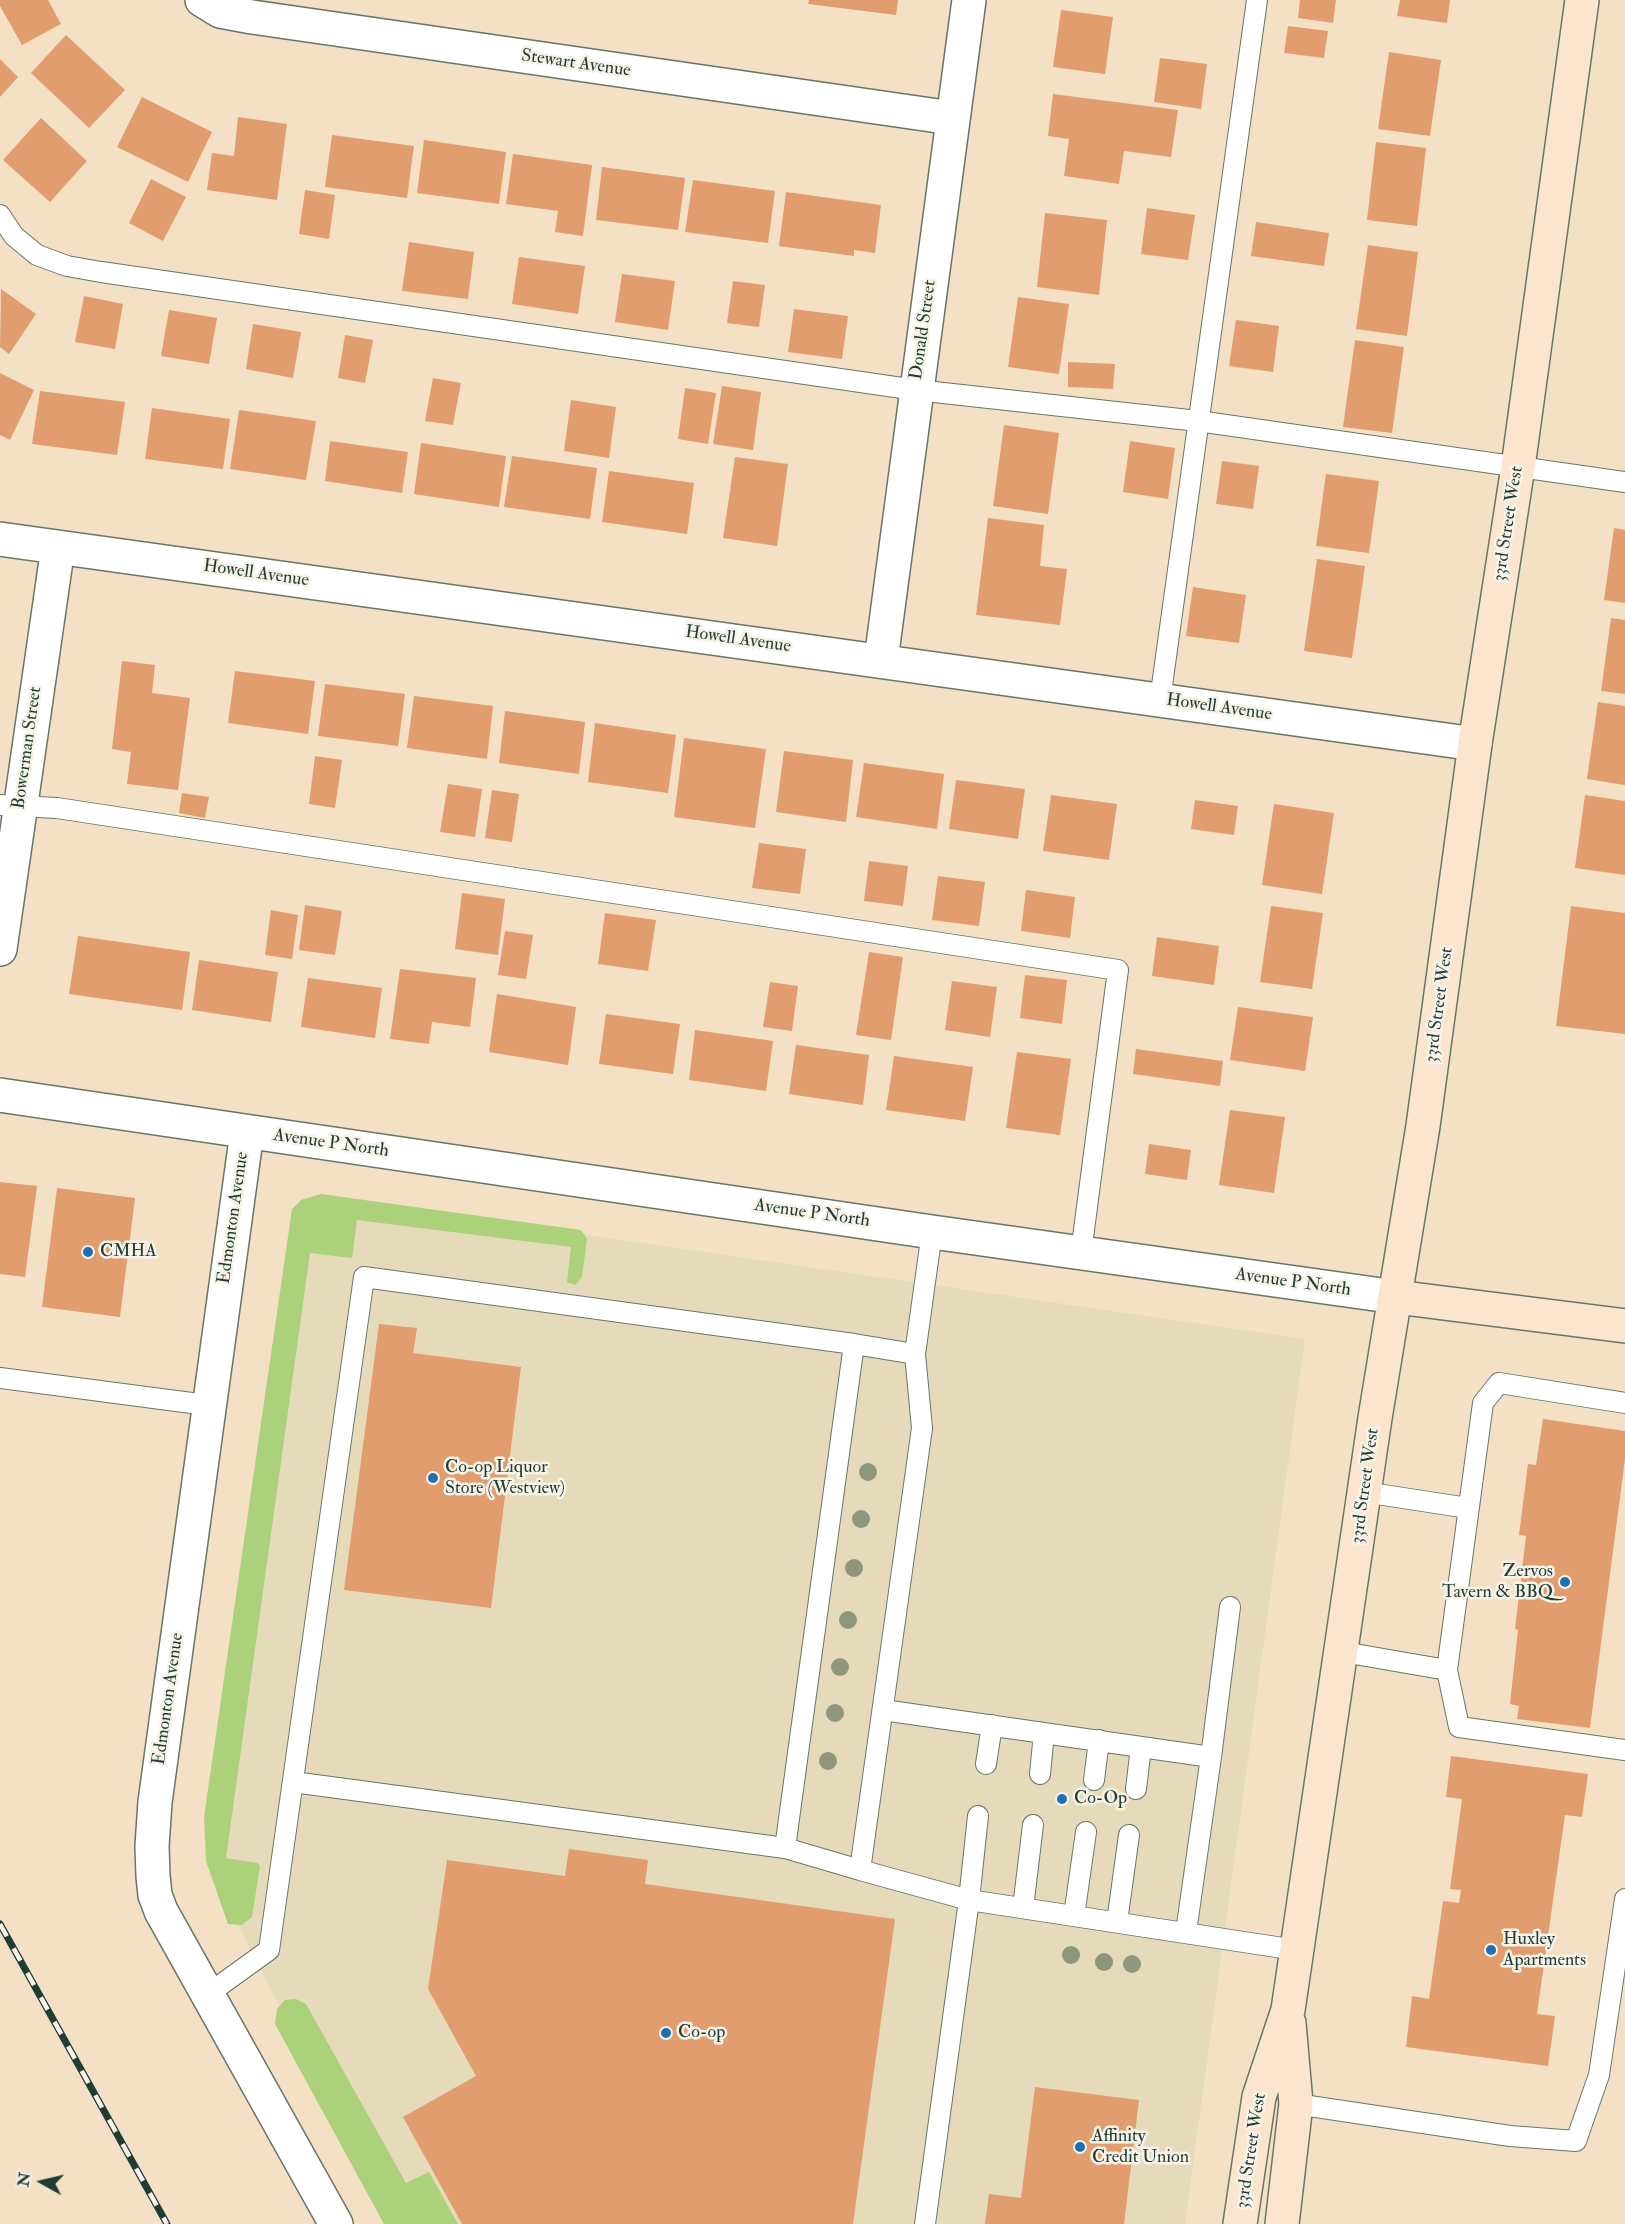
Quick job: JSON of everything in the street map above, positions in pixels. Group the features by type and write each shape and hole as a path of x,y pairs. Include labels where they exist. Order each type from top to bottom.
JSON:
{"main road":[{"name":"33rd Street West","path":"1240,2224 1259,2097 1288,2010 1364,1492 1423,1126 1475,744 1518,467 1582,0"},
{"name":"Avenue P North","path":"1396,1297 1625,1326"},
{"name":"33rd Street West","path":"1282,2224 1296,2104 1288,2010"}],"street":[{"name":"Stewart Avenue","path":"202,0 220,11 252,17 952,118"},
{"name":"Donald Street","path":"881,660 969,0"},
{"name":"Howell Avenue","path":"0,539 1475,744"},
{"name":"Bowerman Street","path":"0,949 10,806 58,547"},
{"name":"Avenue P North","path":"0,1095 932,1232 1396,1297"},
{"name":"Edmonton Avenue","path":"246,1132 207,1405 152,1846 155,1895 161,1911 336,2224"}],"lane":[{"path":"1161,700 1257,0"},
{"path":"0,215 14,236 37,255 67,266 916,390 1198,421 1625,482"},
{"path":"10,806 57,808 1118,970 1081,1253"},
{"path":"860,1870 922,1428 915,1354 932,1232"},
{"path":"208,1994 269,1950 364,1277 915,1354"},
{"path":"785,1848 854,1344"},
{"path":"0,1378 207,1405"},
{"path":"1625,1403 1499,1383 1483,1403 1447,1670 1459,1727 1625,1750"},
{"path":"1364,1492 1468,1508"},
{"path":"1186,1932 1230,1607"},
{"path":"1342,1652 1447,1670"},
{"path":"883,1710 1211,1757"},
{"path":"986,1764 992,1725"},
{"path":"1040,1774 1044,1733"},
{"path":"1094,1780 1099,1740"},
{"path":"1136,1789 1141,1747"},
{"path":"293,1782 785,1848 969,1899 1296,1950"},
{"path":"925,2224 978,1816"},
{"path":"1023,1908 1033,1825"},
{"path":"1074,1916 1086,1832"},
{"path":"1117,1922 1129,1835"},
{"path":"1296,2104 1510,2136 1576,2140 1599,2075 1625,1899"}],"shaded area":[{"path":"325,1197 1305,1339 1185,2224 391,2224 211,1872 293,1219"}],"green space":[{"path":"321,1194 581,1230 587,1239 582,1277 575,1285 567,1282 571,1247 357,1220 352,1258 310,1253 226,1858 257,1863 260,1866 252,1917 242,1925 228,1924 206,1861 204,1817 292,1209 301,1200"},
{"path":"296,1999 306,2004 406,2183 429,2172 458,2224 384,2224 275,2024 277,2009 285,2000"}],"building":[{"path":"0,0 48,0 61,24 22,45 0,6"},
{"path":"809,0 898,0 896,15 808,4"},
{"path":"1300,0 1336,0 1333,23 1298,18"},
{"path":"1400,0 1450,0 1447,23 1397,16"},
{"path":"1061,10 1113,17 1105,74 1053,67"},
{"path":"1288,26 1328,31 1324,58 1284,53"},
{"path":"66,35 125,90 89,128 31,73"},
{"path":"1389,52 1441,60 1430,136 1378,129"},
{"path":"1160,58 1207,64 1201,109 1154,102"},
{"path":"0,59 18,77 0,97"},
{"path":"1053,94 1178,110 1171,157 1124,151 1119,184 1064,176 1069,139 1048,136"},
{"path":"142,97 212,132 188,182 117,147"},
{"path":"238,117 287,124 277,200 207,190 212,153 234,156"},
{"path":"41,118 87,161 50,202 3,160"},
{"path":"332,135 414,146 407,198 325,187"},
{"path":"424,140 506,152 499,204 417,193"},
{"path":"1376,142 1426,148 1417,226 1367,220"},
{"path":"513,154 592,165 583,236 555,232 558,211 506,204"},
{"path":"602,167 685,178 678,230 596,220"},
{"path":"151,179 186,197 163,241 129,223"},
{"path":"693,180 775,191 768,243 685,232"},
{"path":"305,190 335,195 329,239 299,234"},
{"path":"786,192 881,205 875,253 854,250 854,256 779,246"},
{"path":"1147,208 1195,215 1188,260 1141,254"},
{"path":"1045,213 1107,220 1099,295 1037,287"},
{"path":"1256,222 1329,233 1324,266 1251,256"},
{"path":"409,242 474,252 468,299 402,291"},
{"path":"1368,245 1418,252 1407,336 1356,329"},
{"path":"519,257 585,266 578,314 512,304"},
{"path":"622,274 675,281 668,330 615,322"},
{"path":"733,281 765,285 759,327 727,323"},
{"path":"1,289 36,314 9,354 0,347"},
{"path":"84,296 123,304 115,349 75,342"},
{"path":"1018,297 1069,304 1059,374 1008,367"},
{"path":"794,309 848,316 842,359 788,352"},
{"path":"169,310 217,318 209,364 161,356"},
{"path":"1236,320 1279,326 1273,372 1229,366"},
{"path":"253,324 301,332 293,378 246,369"},
{"path":"345,335 373,340 365,383 338,378"},
{"path":"1355,340 1404,347 1392,433 1343,427"},
{"path":"1068,362 1115,364 1113,389 1068,387"},
{"path":"0,373 34,390 10,440 0,435"},
{"path":"433,378 461,383 453,425 425,421"},
{"path":"722,386 761,392 753,450 713,444"},
{"path":"685,388 716,393 708,444 678,439"},
{"path":"40,391 125,402 117,455 32,444"},
{"path":"571,400 616,407 609,458 564,451"},
{"path":"152,408 230,419 223,469 145,459"},
{"path":"239,410 316,421 306,480 230,469"},
{"path":"1004,425 1059,433 1048,514 993,506"},
{"path":"330,441 408,452 402,493 325,481"},
{"path":"1130,441 1175,448 1168,499 1123,492"},
{"path":"421,443 506,456 499,507 414,494"},
{"path":"512,456 597,468 590,519 504,507"},
{"path":"735,457 788,464 777,546 723,538"},
{"path":"1222,461 1259,466 1253,509 1216,504"},
{"path":"609,471 694,483 687,534 602,522"},
{"path":"1326,474 1379,481 1369,553 1316,546"},
{"path":"988,518 1044,525 1040,566 1067,569 1060,625 976,615"},
{"path":"1614,528 1625,530 1625,603 1604,600"},
{"path":"1317,559 1365,566 1352,658 1304,651"},
{"path":"1193,587 1246,595 1239,643 1186,636"},
{"path":"1611,618 1625,620 1625,694 1601,691"},
{"path":"122,661 155,665 152,693 190,698 178,790 127,784 131,752 112,749"},
{"path":"235,671 315,681 308,734 228,723"},
{"path":"325,684 405,694 398,746 318,736"},
{"path":"414,696 493,706 487,759 407,748"},
{"path":"1598,702 1625,706 1625,785 1587,779"},
{"path":"505,711 585,722 579,774 499,763"},
{"path":"595,723 676,735 668,793 588,782"},
{"path":"684,738 766,749 755,828 674,817"},
{"path":"784,751 853,760 846,822 776,812"},
{"path":"315,756 342,760 335,808 309,804"},
{"path":"864,763 944,774 937,829 856,817"},
{"path":"956,780 1025,789 1018,839 949,829"},
{"path":"448,784 482,789 475,837 440,832"},
{"path":"492,790 519,794 512,842 485,838"},
{"path":"182,793 209,797 205,818 179,813"},
{"path":"1051,795 1117,804 1109,860 1043,851"},
{"path":"1585,795 1625,801 1625,875 1575,868"},
{"path":"1195,800 1238,806 1234,835 1191,829"},
{"path":"1274,804 1334,813 1322,894 1262,885"},
{"path":"759,843 806,849 800,894 752,888"},
{"path":"869,861 908,866 903,906 864,901"},
{"path":"938,876 985,882 979,926 932,920"},
{"path":"1026,890 1075,897 1070,938 1021,931"},
{"path":"462,893 505,899 498,955 455,949"},
{"path":"305,905 342,911 335,955 299,950"},
{"path":"1271,906 1323,913 1312,989 1260,982"},
{"path":"1571,906 1625,913 1625,1034 1556,1026"},
{"path":"271,910 298,915 292,959 265,955"},
{"path":"605,913 656,920 648,971 598,964"},
{"path":"505,931 533,935 526,979 498,975"},
{"path":"78,936 190,952 182,1010 69,994"},
{"path":"1157,937 1219,946 1214,985 1152,976"},
{"path":"869,952 903,957 891,1040 856,1035"},
{"path":"199,960 278,972 271,1022 192,1010"},
{"path":"400,969 476,978 470,1027 432,1022 429,1044 390,1039"},
{"path":"1025,975 1067,980 1062,1024 1020,1018"},
{"path":"308,978 382,988 375,1038 301,1027"},
{"path":"952,981 997,987 990,1037 945,1030"},
{"path":"770,982 798,986 792,1031 763,1027"},
{"path":"497,994 576,1007 568,1065 489,1052"},
{"path":"1238,1007 1313,1017 1305,1071 1230,1060"},
{"path":"606,1014 680,1024 673,1074 599,1064"},
{"path":"695,1030 773,1041 766,1091 689,1080"},
{"path":"796,1045 869,1055 863,1105 789,1094"},
{"path":"1136,1049 1223,1061 1220,1086 1133,1074"},
{"path":"1017,1052 1071,1059 1060,1135 1006,1128"},
{"path":"894,1056 973,1067 965,1121 886,1110"},
{"path":"1230,1110 1285,1117 1274,1193 1219,1185"},
{"path":"1149,1144 1191,1150 1187,1180 1145,1174"},
{"path":"0,1182 37,1186 25,1277 0,1274"},
{"name":"CMHA","path":"57,1188 135,1198 120,1317 42,1307"},
{"name":"Co-op Liquor Store (Westview)","path":"379,1324 417,1328 413,1353 521,1367 491,1608 344,1590"},
{"name":"Zervos Tavern & BBQ","path":"1543,1419 1625,1431 1625,1459 1590,1728 1517,1719 1519,1706 1510,1704 1518,1630 1515,1629 1526,1536 1519,1535 1528,1464 1536,1465"},
{"name":"Huxley Apartments","path":"1451,1756 1588,1774 1582,1817 1565,1815 1537,2014 1555,2016 1548,2066 1406,2047 1412,1996 1429,1999 1443,1901 1459,1903 1461,1890 1450,1889 1462,1799 1446,1797"},
{"name":"Co-op","path":"569,1849 648,1860 645,1884 895,1919 853,2224 462,2224 403,2117 476,2076 428,1989 447,1860 565,1876"},
{"name":"Affinity Credit Union","path":"1035,2087 1139,2100 1124,2224 985,2224 989,2194 1021,2198"}],"railway":[{"path":"0,1924 167,2224"}],"place":[{"name":"CMHA","path":"88,1252"},
{"name":"Co-op Liquor Store (Westview)","path":"433,1478"},
{"name":"Zervos Tavern & BBQ","path":"1565,1582"},
{"name":"Co-Op","path":"1062,1799"},
{"name":"Huxley Apartments","path":"1491,1950"},
{"name":"Co-op","path":"666,2033"},
{"name":"Affinity Credit Union","path":"1080,2147"}]}
